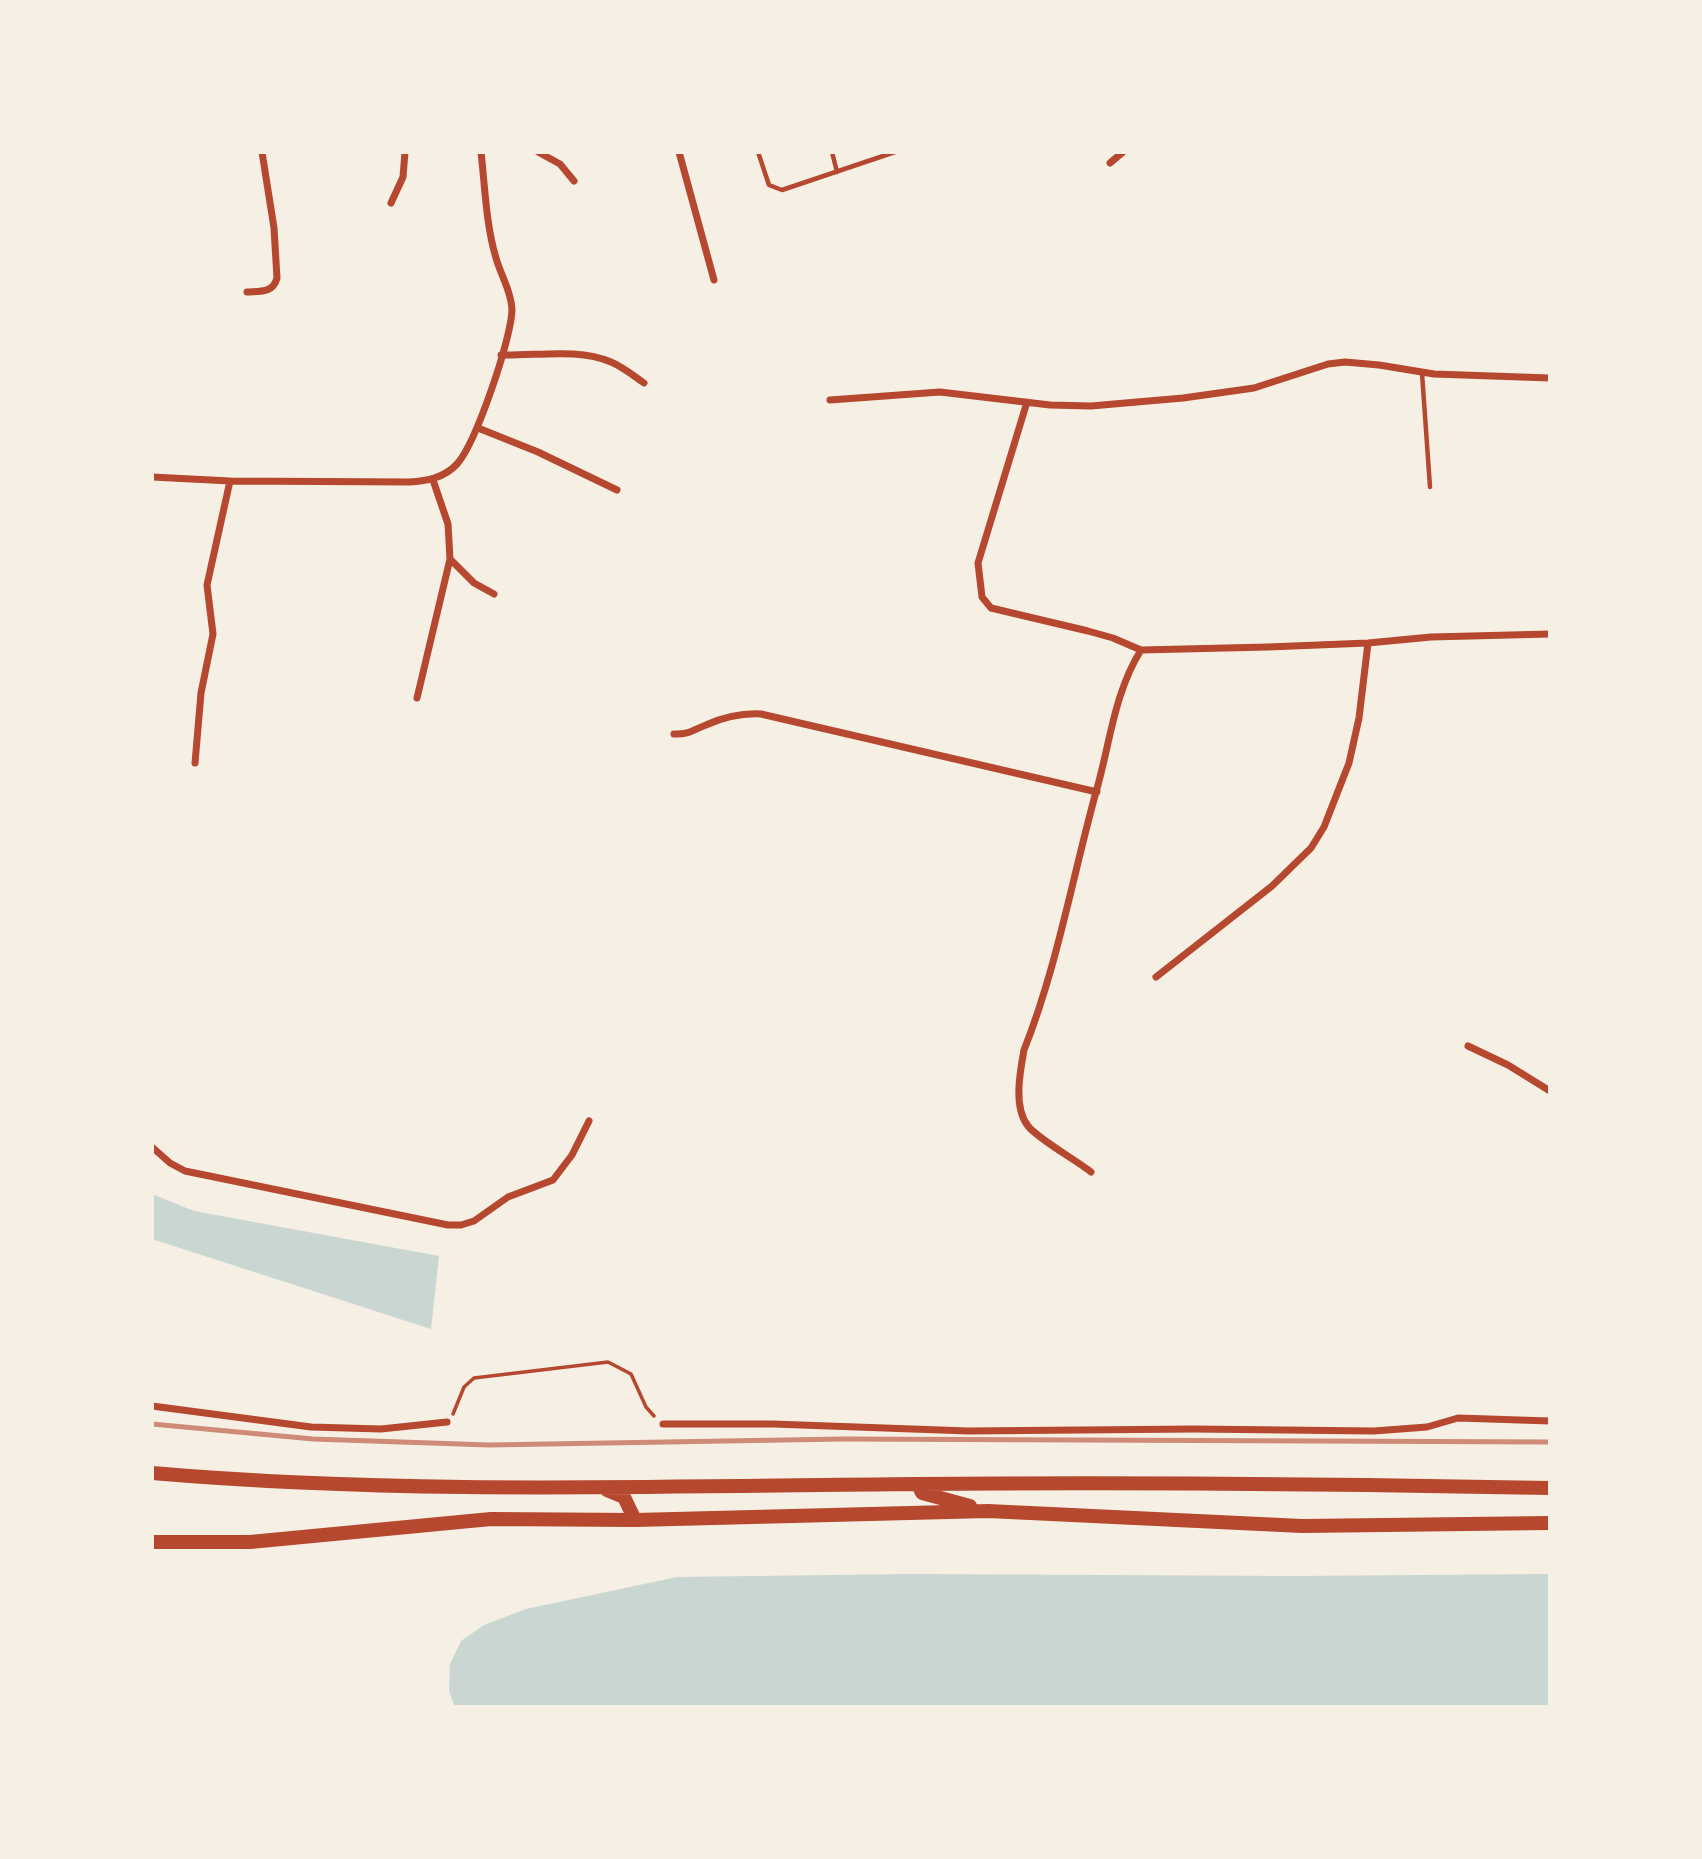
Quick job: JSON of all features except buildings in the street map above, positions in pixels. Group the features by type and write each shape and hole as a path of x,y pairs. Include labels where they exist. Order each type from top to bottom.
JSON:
{"highway":[{"path":"152,1473 349,1483 603,1488 1312,1483 1550,1488"},
{"path":"918,1484 922,1493 930,1497 988,1511"},
{"path":"603,1488 625,1497 635,1520"},
{"path":"152,1542 250,1542 491,1519 635,1520 988,1511 1301,1526 1550,1523"}],"street":[{"path":"247,292 270,289 275,285 276,278 274,228 262,152"},
{"path":"391,203 403,177 405,152"},
{"path":"152,477 230,481 409,482 433,480 456,466 467,452 478,428 512,311 510,295 492,242 481,152"},
{"path":"538,152 560,164 574,181"},
{"path":"679,152 713,280"},
{"path":"1110,163 1123,152"},
{"path":"501,355 592,356 611,362 644,383"},
{"path":"830,400 940,392 1091,406 1183,398 1254,388 1345,362 1422,373 1550,378"},
{"path":"1027,402 978,564 982,597 991,608 1088,631 1141,650 1550,634"},
{"path":"478,428 548,456 617,490"},
{"path":"416,698 450,559 448,524 433,480"},
{"path":"195,763 201,694 213,634 207,585 230,481"},
{"path":"450,559 474,583 494,594"},
{"path":"1156,977 1264,893 1311,848 1324,827 1349,763 1359,718 1368,643"},
{"path":"1091,1172 1029,1128 1023,1116 1020,1082 1024,1050 1057,951 1113,719 1126,678 1141,650"},
{"path":"674,734 688,735 704,726 743,713 761,714 1097,792"},
{"path":"1468,1046 1508,1065 1550,1091"},
{"path":"152,1147 170,1163 185,1171 448,1225 461,1225 474,1221 508,1197 554,1180 572,1155 589,1121"},
{"path":"152,1406 311,1427 381,1429 447,1422"},
{"path":"663,1424 773,1424 968,1431 1374,1431 1427,1427 1458,1418 1550,1421"}],"lane":[{"path":"758,152 765,177 774,189 790,189 895,152"},
{"path":"832,152 837,172"},
{"path":"1422,373 1430,487"}],"path":[{"path":"447,1422 456,1409 464,1387 474,1378 608,1362 631,1374 646,1407 663,1424"}],"shaded area":[{"path":"152,1194 194,1211 439,1256 431,1329 152,1239"},
{"path":"910,1574 1550,1574 1550,1707 455,1707 449,1691 450,1664 461,1641 484,1625 526,1609 677,1577"}],"railway":[{"path":"152,1424 313,1439 489,1445 843,1439 1550,1442"}]}
